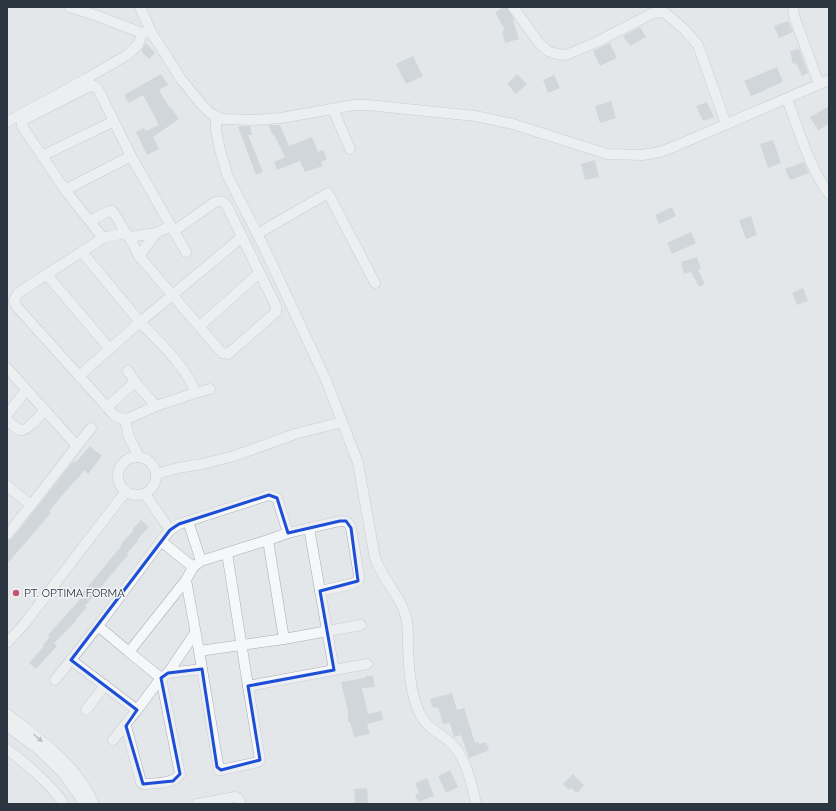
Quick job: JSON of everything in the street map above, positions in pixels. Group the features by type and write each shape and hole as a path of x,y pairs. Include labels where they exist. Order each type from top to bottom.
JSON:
{"street":[{"path":"69,7 146,32"},
{"path":"140,7 146,32 192,93 205,109 216,117 227,120 281,118 354,105 368,105 475,116 513,124 607,154 642,155 660,152 678,145 829,80"},
{"path":"513,7 539,43 548,51 566,55 597,42 653,13 664,12 698,45 726,124"},
{"path":"793,7 794,16 819,84"},
{"path":"7,122 127,55 138,44 146,32"},
{"path":"103,238 65,190 22,126 24,120 90,86 95,86 98,89 130,156 186,252"},
{"path":"787,99 812,163 820,181 829,194"},
{"path":"333,109 350,149"},
{"path":"216,117 216,130 223,164 228,177 257,234 326,380 358,463 378,568 400,602 407,623 412,694 419,714 427,724 457,750 467,772 476,804"},
{"path":"42,156 114,121"},
{"path":"65,190 130,156"},
{"path":"257,234 328,193 375,283"},
{"path":"90,221 112,211 115,215 127,235 139,256 174,295 225,357 276,312 277,309 225,203 220,201 215,202 173,229 156,233 127,235 103,238 18,293 14,301 115,416 125,420 156,406 210,389"},
{"path":"139,256 156,233"},
{"path":"79,376 140,322 242,237"},
{"path":"82,252 140,322 168,352 189,378 196,393"},
{"path":"200,326 259,273"},
{"path":"47,275 110,349"},
{"path":"7,368 77,446"},
{"path":"128,371 156,406"},
{"path":"108,407 136,382"},
{"path":"7,416 26,390"},
{"path":"7,420 18,429 27,429 45,410"},
{"path":"125,420 129,437 139,457"},
{"path":"156,474 234,456 296,434 342,422"},
{"path":"7,535 91,428"},
{"path":"139,457 150,463 156,474 153,486 145,494 134,495 126,491 120,484 118,478 120,467 128,459 139,457"},
{"path":"7,486 31,505"},
{"path":"7,643 25,624 126,491"},
{"path":"145,494 170,530"},
{"path":"55,680 98,626 161,541 170,530 179,524 269,495 277,498 288,533"},
{"path":"188,521 197,564"},
{"path":"128,652 186,580 197,564 288,533 340,521 346,521 350,523 359,576 358,581 352,584 320,591"},
{"path":"309,528 334,670"},
{"path":"268,540 284,638"},
{"path":"161,541 197,564"},
{"path":"186,580 202,669 217,767 221,770 258,762 260,760 227,553"},
{"path":"199,651 361,625"},
{"path":"98,626 128,652 165,675 202,669"},
{"path":"114,740 165,675 195,633"},
{"path":"71,660 138,710"},
{"path":"248,686 366,664"},
{"path":"126,726 140,782 146,784 173,781 178,778 180,774 165,675"},
{"path":"86,710 105,685"},
{"path":"7,714 36,736 62,759 78,776 94,804"},
{"path":"7,726 38,749 63,773 85,804"},
{"path":"7,749 58,795 64,804"},
{"path":"197,804 235,797 239,799 241,804"}],"highlighted area":[{"path":"269,495 277,498 288,533 340,521 346,521 351,528 358,581 320,591 334,670 248,686 260,760 221,770 217,767 202,669 168,673 161,678 180,774 173,781 143,784 126,726 137,710 71,660 170,530 179,524"}],"building":[{"path":"507,7 514,19 513,20 519,39 505,43 502,31 505,30 495,12"},
{"path":"788,21 793,32 779,38 774,26"},
{"path":"640,27 646,37 630,46 623,36"},
{"path":"146,43 155,53 149,59 141,51"},
{"path":"610,43 617,58 600,66 593,51"},
{"path":"799,49 808,73 802,76 796,63 793,64 790,51"},
{"path":"413,56 423,76 406,84 396,64"},
{"path":"777,67 783,82 751,96 744,81"},
{"path":"161,74 168,85 159,90 169,107 179,119 153,137 159,149 147,155 136,132 144,128 145,131 159,125 143,95 129,103 124,95"},
{"path":"517,74 527,84 516,94 507,84"},
{"path":"554,75 560,88 548,93 543,80"},
{"path":"611,101 616,118 600,123 595,106"},
{"path":"707,102 714,117 703,121 696,106"},
{"path":"829,106 829,124 818,130 810,117"},
{"path":"268,125 280,125 289,146 312,137 318,152 323,150 327,159 321,162 323,166 305,172 300,161 277,170 274,162 285,157"},
{"path":"250,126 252,135 248,135 263,172 256,175 238,127"},
{"path":"773,140 781,163 768,168 760,144"},
{"path":"595,160 599,177 585,180 581,164"},
{"path":"804,162 809,173 790,180 785,169"},
{"path":"672,207 676,216 659,224 655,215"},
{"path":"751,216 757,235 746,239 739,220"},
{"path":"691,232 696,243 672,254 667,243"},
{"path":"697,257 701,269 698,270 705,284 699,287 691,272 684,274 681,262"},
{"path":"803,288 808,301 797,305 792,293"},
{"path":"90,446 102,456 88,474 85,470 64,493 49,511 51,513 7,564 7,541 12,539 71,464 74,461 76,462"},
{"path":"141,520 149,527 127,553 128,555 85,606 87,607 76,619 77,620 54,643 57,646 36,669 29,663 44,646 43,645 50,636 48,635 82,597 80,596"},
{"path":"365,676 373,676 375,687 362,688 368,714 381,711 383,720 367,724 370,734 354,737 350,722 348,722 348,711 341,682 365,678"},
{"path":"452,693 457,710 464,708 475,743 478,742 479,744 486,742 489,750 469,758 461,735 454,737 450,723 443,724 438,707 433,708 430,699"},
{"path":"450,770 458,787 446,793 438,776"},
{"path":"573,774 584,785 577,793 571,788 569,790 563,784"},
{"path":"427,778 434,796 418,802 415,794 419,793 415,783"},
{"path":"367,788 368,804 355,804 354,789"}],"place":[{"name":"PT. OPTIMA FORMA","path":"16,593"}]}
